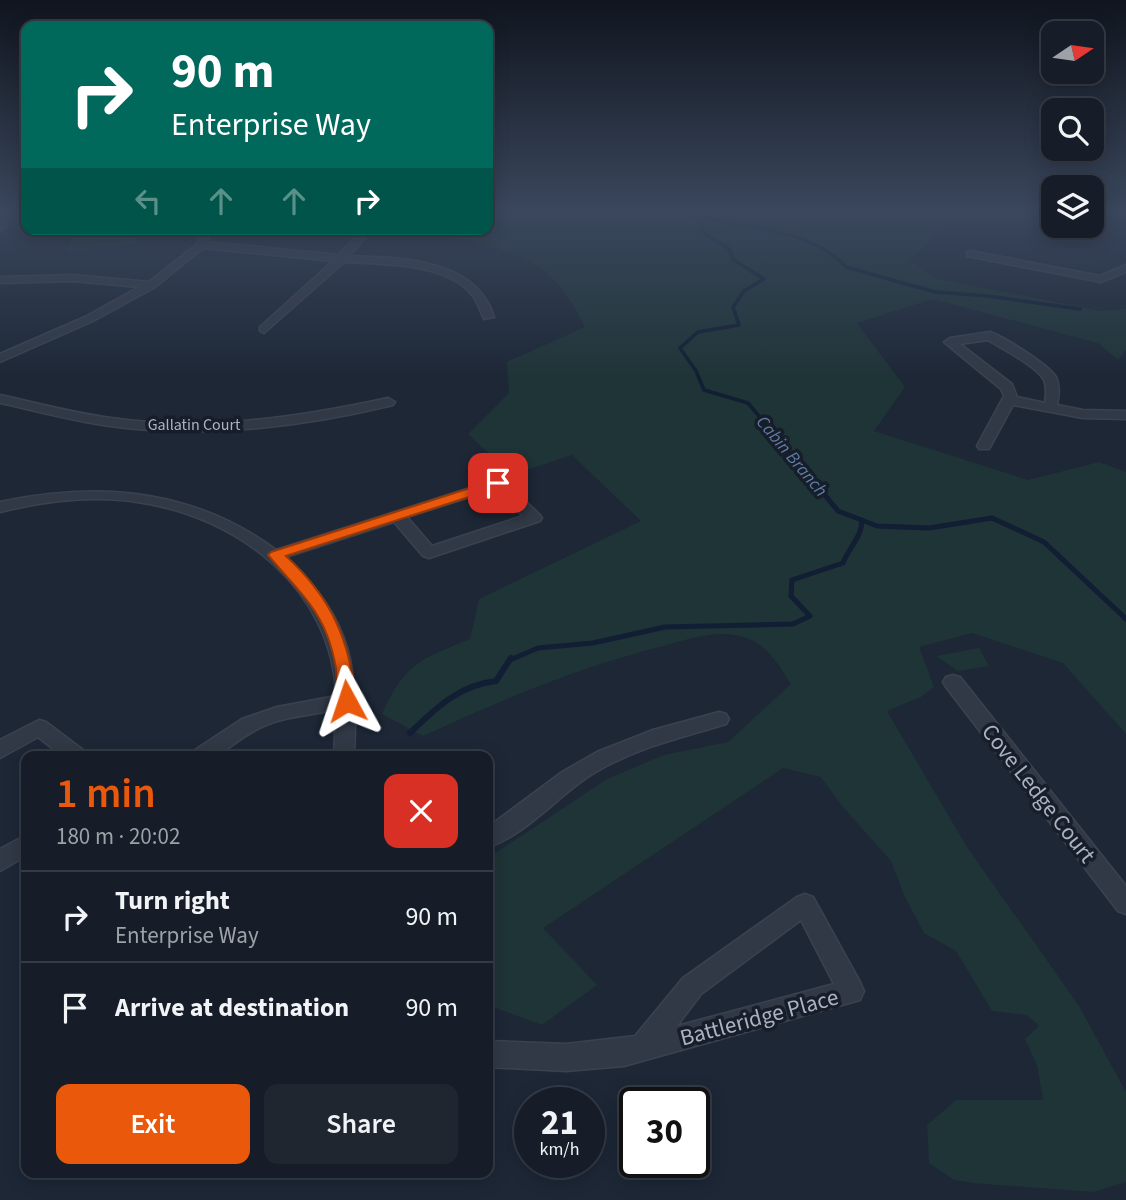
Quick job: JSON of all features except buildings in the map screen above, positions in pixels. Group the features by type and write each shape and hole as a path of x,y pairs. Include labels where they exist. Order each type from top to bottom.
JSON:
{"street":[{"path":"0,358 100,314 151,285 174,266"},
{"path":"264,329 333,266"},
{"path":"418,266 453,275 475,290 484,300 488,317"},
{"path":"1033,266 1101,279 1126,268"},
{"path":"0,280 73,278 151,285"},
{"path":"984,446 1011,396 1007,387 950,342 990,336 1012,349 1050,378 1053,394 1050,408"},
{"name":"Gallatin Court","path":"0,399 127,424 222,426 335,414 388,402"},
{"path":"1009,400 1083,414 1126,415"},
{"path":"276,555 498,483 534,518 429,553 397,516"},
{"path":"0,507 56,496 113,495 140,498 169,505 239,532 276,555 292,569 321,608 335,635 344,666 347,701 344,751"},
{"name":"Cove Ledge Court","path":"953,682 1126,904"},
{"path":"209,751 249,724 277,714 347,701"},
{"path":"493,835 605,756 658,735 719,719"},
{"path":"0,750 39,726 70,751"},
{"path":"0,861 21,847"},
{"name":"Battleridge Place","path":"493,1054 548,1060 615,1055 643,1048 851,991 804,904 692,986 643,1048"}],"green space":[{"path":"537,266 917,266 938,279 1101,311 1126,309 1126,350 1118,360 1098,343 933,299 857,323 905,387 874,431 1028,480 1099,462 1126,472 1126,734 1063,663 972,633 919,647 934,687 921,697 887,711 967,847 1079,1006 1126,1092 1126,1182 1093,1192 972,1183 954,1180 929,1163 927,1125 956,1100 1043,1100 1037,1065 1025,1039 1039,1026 1027,1015 992,1011 956,951 924,933 904,895 891,861 842,806 821,777 783,768 543,928 597,985 542,1025 493,1007 493,855 607,779 664,755 728,742 791,684 772,657 754,641 737,635 715,634 632,654 571,674 423,736 382,714 399,684 416,665 470,639 479,599 641,521 572,455 512,475 468,434 509,393 507,362 585,327 571,302"},
{"path":"979,648 989,666 958,671 936,656"}],"waterway":[{"name":"Cabin Branch","path":"743,266 764,279 744,291 733,307 739,325 698,332 680,348 696,371 704,390 748,403 807,473"},
{"path":"845,266 935,292 988,296 1080,309"},
{"name":"Cabin Branch","path":"805,471 838,511 862,520"},
{"name":"Cabin Branch","path":"862,520 877,526 929,528 992,518 1044,542 1126,619"},
{"path":"510,660 538,648 593,643 665,627 793,624 810,616 791,596 792,580 843,563 858,537 862,520"},
{"path":"410,733 449,699 471,687 496,681 511,658"}],"route":[{"path":"347,701 344,666 335,635 321,608 292,569 276,555 498,483"}]}
